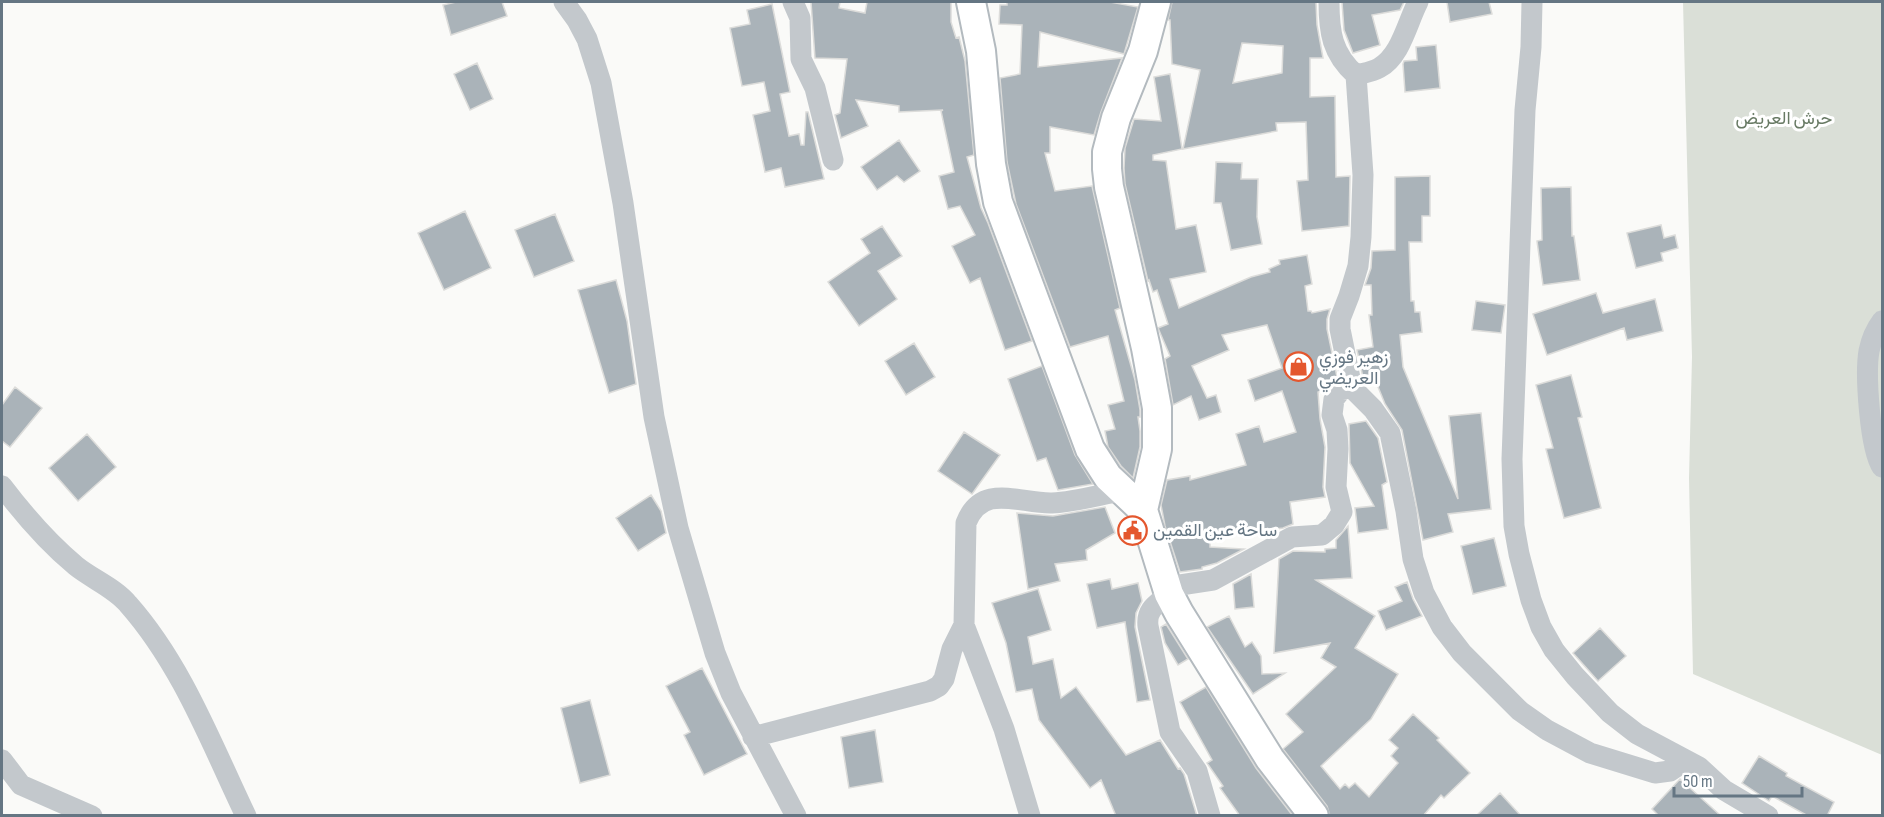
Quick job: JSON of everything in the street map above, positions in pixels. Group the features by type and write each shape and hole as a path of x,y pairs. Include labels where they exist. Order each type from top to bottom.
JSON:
{"street":[{"path":"564,2 587,39 601,83 623,203 654,417 678,528 715,653 731,693 796,816"},
{"path":"793,2 800,18 801,60 814,88 833,160"},
{"path":"971,2 981,51 991,164 998,202 1090,449 1108,477 1143,510"},
{"path":"1156,2 1143,51 1116,118 1107,152 1109,187 1146,348 1157,408 1156,449 1143,510 1168,591 1187,627 1264,750 1314,816"},
{"path":"1329,2 1329,25 1336,50 1346,66 1356,75 1363,175 1361,237 1356,273 1343,309 1340,329 1352,388 1390,433 1406,511 1413,560 1424,593 1442,627 1462,653 1520,711 1547,730 1590,753 1655,773 1670,771 1686,760"},
{"path":"1356,75 1374,71 1390,59 1398,47 1418,2"},
{"path":"1532,2 1531,47 1525,110 1512,459 1514,526 1531,600 1541,627 1554,650 1604,708 1636,734 1699,767 1724,790 1768,816"},
{"path":"1882,321 1876,348 1867,372 1876,452 1882,467"},
{"path":"1210,816 1197,771 1170,732 1148,626 1148,615 1150,609 1168,591 1214,580 1292,537 1322,535 1334,525 1342,512 1336,487 1338,449 1337,430 1332,415 1334,399 1342,389 1352,388"},
{"path":"2,486 34,527 77,567 126,601 154,636 180,677 246,816"},
{"path":"1030,816 1004,729 964,625 964,534 969,513 976,506 992,498 1002,497 1052,503 1121,491"},
{"path":"753,737 935,689 946,675 952,649 964,625"},
{"path":"2,760 21,785 92,816"}],"green space":[{"name":"حرش العريض","path":"1683,2 1882,2 1882,755 1693,674 1689,478 1692,357"}],"building":[{"path":"456,2 502,2 507,16 451,35 443,5"},
{"path":"811,2 840,2 839,8 865,13 867,2 951,2 951,22 956,38 959,37 965,61 974,155 967,157 981,208 1032,341 1005,350 980,278 970,283 952,246 975,235 960,206 948,209 939,176 954,172 941,111 943,110 899,112 899,106 856,100 868,126 841,138 835,115 840,113 847,59 815,58"},
{"path":"1007,2 1110,2 1138,7 1124,54 1040,32 1038,67 1122,58 1094,135 1050,127 1050,153 1045,153 1055,191 1092,186 1120,308 1115,310 1135,380 1140,410 1140,417 1138,417 1140,447 1133,478 1121,466 1108,447 1105,431 1115,429 1108,405 1124,401 1108,336 1070,347 1016,204 1007,162 1000,78 1020,74 1022,25 999,24 1000,5 1007,5"},
{"path":"1172,2 1316,2 1317,25 1323,58 1310,58 1310,97 1335,96 1336,177 1350,176 1349,226 1302,231 1297,181 1308,180 1306,122 1276,123 1277,131 1183,149 1200,70 1172,64 1170,20 1168,20","holes":["1242,43 1283,46 1282,73 1233,83"]},
{"path":"1342,2 1404,2 1400,10 1372,15 1380,45 1353,53 1344,30"},
{"path":"1447,2 1489,2 1492,14 1450,22"},
{"path":"772,4 790,92 780,94 789,136 799,134 801,145 804,145 806,112 808,112 824,179 785,187 781,168 765,172 753,115 770,111 764,82 742,86 730,28 750,24 747,10"},
{"path":"1436,45 1440,88 1405,92 1404,61 1417,60 1416,47"},
{"path":"477,63 493,99 470,110 454,74"},
{"path":"1170,74 1182,149 1153,155 1153,160 1166,161 1176,229 1196,225 1206,272 1170,279 1179,308 1251,277 1270,272 1269,269 1280,264 1279,260 1307,255 1312,284 1305,286 1308,311 1312,313 1330,309 1327,329 1337,377 1325,390 1318,392 1325,447 1323,487 1325,497 1290,502 1293,524 1283,528 1210,538 1210,547 1244,549 1217,563 1202,567 1202,569 1180,572 1165,526 1161,505 1167,480 1190,476 1190,480 1246,465 1236,434 1259,426 1264,442 1296,432 1282,391 1255,401 1248,380 1282,368 1267,325 1222,335 1229,350 1192,366 1207,398 1216,395 1221,412 1199,420 1191,396 1173,405 1165,359 1170,356 1158,328 1168,324 1157,290 1153,292 1148,281 1125,184 1124,168 1125,148 1134,119 1161,121 1154,77"},
{"path":"899,140 920,171 904,182 897,176 877,190 861,167"},
{"path":"1216,162 1242,163 1241,179 1258,179 1257,217 1262,244 1231,250 1221,203 1214,203"},
{"path":"1430,176 1430,216 1422,216 1422,242 1409,242 1411,301 1414,301 1415,312 1420,312 1422,332 1400,335 1403,367 1458,499 1449,416 1481,413 1491,509 1448,514 1453,532 1423,540 1402,430 1385,404 1376,382 1367,385 1364,382 1357,350 1373,347 1369,315 1372,315 1371,285 1365,285 1371,268 1372,251 1395,250 1395,177"},
{"path":"1571,187 1572,236 1574,236 1580,280 1543,285 1537,241 1542,240 1541,188"},
{"path":"465,211 491,268 444,290 418,233"},
{"path":"555,214 574,261 534,277 515,230"},
{"path":"1661,225 1664,238 1675,235 1678,248 1661,253 1663,261 1636,268 1627,233"},
{"path":"882,226 902,256 878,271 897,299 859,326 828,282 870,253 861,239"},
{"path":"616,280 627,321 636,384 609,393 578,290"},
{"path":"1596,293 1603,313 1655,299 1663,331 1627,340 1624,328 1547,355 1533,314"},
{"path":"1476,301 1505,305 1501,333 1472,330"},
{"path":"914,343 935,377 906,395 885,361"},
{"path":"1042,366 1075,455 1093,484 1058,490 1046,458 1037,461 1008,379"},
{"path":"1571,375 1582,417 1578,418 1601,508 1564,518 1546,449 1553,448 1536,385"},
{"path":"15,387 42,408 10,447 2,441 2,405"},
{"path":"1366,421 1378,438 1387,482 1382,485 1388,529 1358,533 1355,508 1374,506 1350,463 1349,424"},
{"path":"964,432 1000,455 972,494 938,471"},
{"path":"87,434 116,467 78,501 49,468"},
{"path":"651,495 661,511 666,533 638,551 616,518"},
{"path":"1105,507 1115,533 1086,550 1087,560 1055,564 1060,581 1028,589 1017,513 1053,516"},
{"path":"1348,526 1352,578 1316,580 1375,616 1355,648 1398,674 1371,719 1321,766 1340,789 1345,784 1349,788 1355,783 1369,797 1398,763 1391,756 1398,748 1389,740 1413,714 1439,738 1437,740 1470,773 1444,798 1441,795 1423,816 1330,816 1327,806 1283,749 1303,732 1286,714 1336,667 1321,658 1330,643 1274,653 1279,559 1293,551 1325,552 1325,549 1336,548 1336,540"},
{"path":"1494,538 1506,586 1473,594 1461,546"},
{"path":"1251,574 1254,607 1235,609 1233,584"},
{"path":"1110,579 1112,589 1138,583 1142,601 1136,613 1135,627 1150,700 1137,702 1125,622 1097,628 1087,584"},
{"path":"1407,582 1422,616 1386,630 1378,611 1402,601 1395,587"},
{"path":"1038,589 1051,630 1028,637 1033,664 1053,659 1061,698 1076,687 1126,755 1160,740 1178,769 1180,768 1184,774 1197,816 1116,816 1101,780 1090,788 1039,720 1032,689 1016,692 1006,643 992,603"},
{"path":"1229,616 1245,647 1252,642 1261,656 1262,674 1285,673 1253,694 1207,627"},
{"path":"1166,624 1188,659 1178,665 1165,643 1161,627"},
{"path":"1600,628 1626,656 1598,681 1573,653"},
{"path":"702,668 747,754 704,775 684,735 690,732 666,686"},
{"path":"1206,687 1256,768 1293,816 1240,816 1220,788 1223,786 1207,763 1212,760 1180,702"},
{"path":"590,700 610,775 580,783 561,708"},
{"path":"875,730 883,782 849,788 841,737"},
{"path":"1759,756 1787,773 1786,776 1834,802 1827,816 1808,816 1772,796 1769,801 1742,783"},
{"path":"1680,779 1721,816 1659,816 1652,809"},
{"path":"1500,793 1521,816 1476,816"}],"place":[{"name":"زهير فوزي العريضي","path":"1298,367"},
{"name":"ساحة عين القمين","path":"1132,530"}]}
